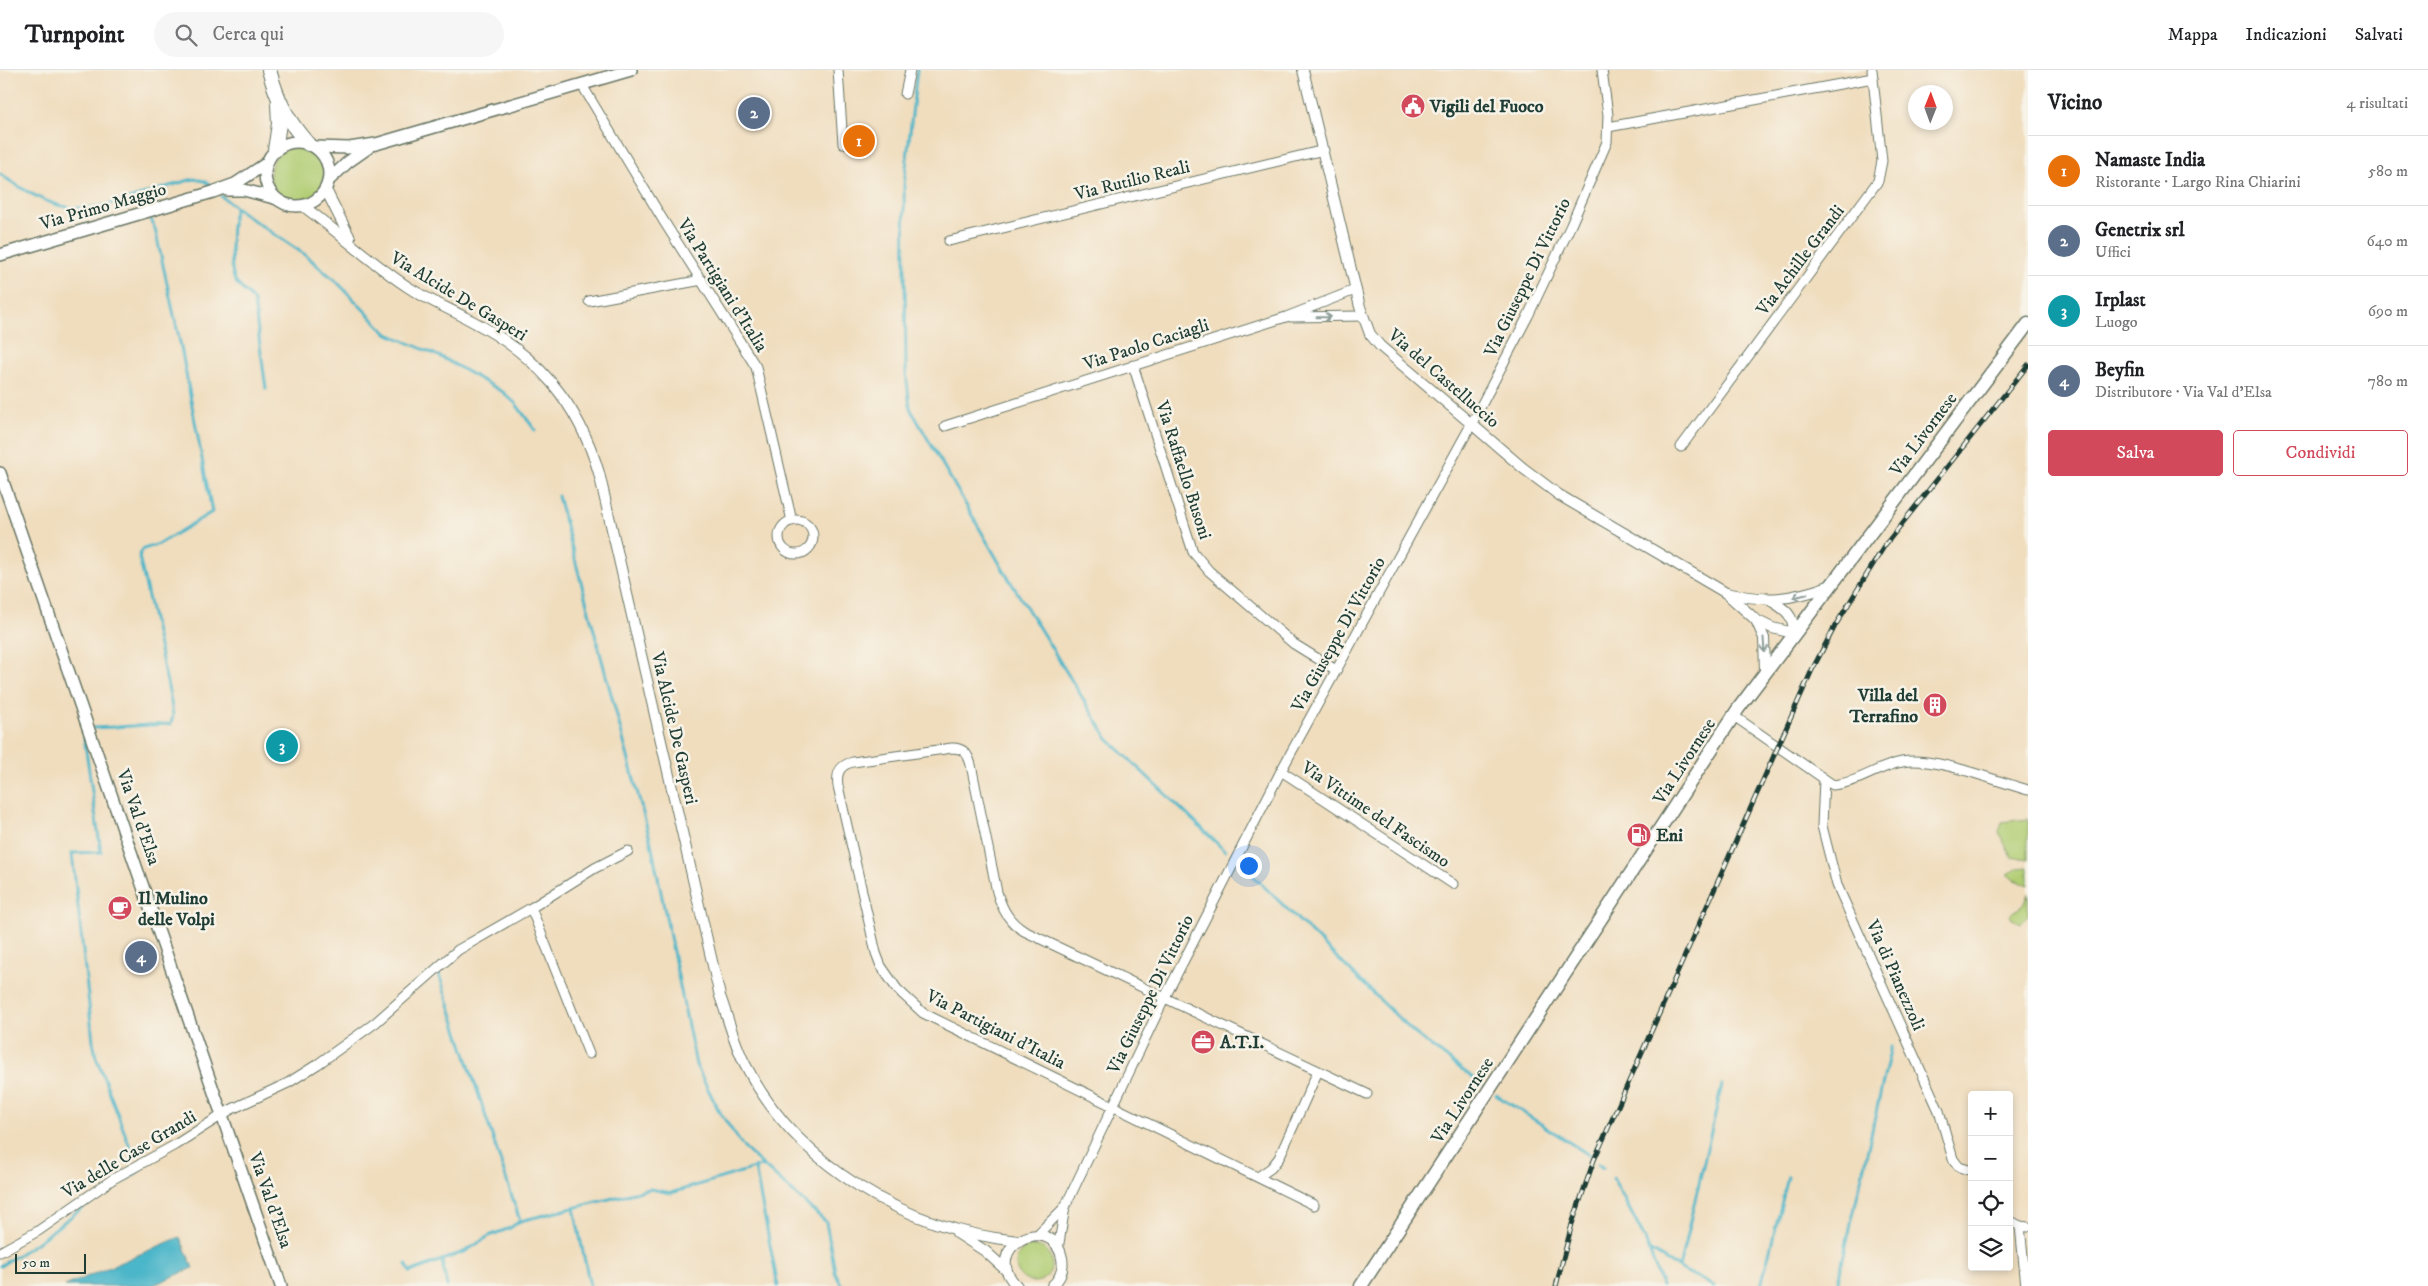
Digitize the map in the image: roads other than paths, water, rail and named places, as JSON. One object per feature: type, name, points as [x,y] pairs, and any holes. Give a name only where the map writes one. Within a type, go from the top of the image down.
[{"type":"highway","points":[[262,70],[272,74],[278,100],[279,124],[276,150]]},
{"type":"highway","points":[[278,100],[288,119],[312,146]]},
{"type":"main road","points":[[376,144],[348,162],[316,200],[303,206],[293,207],[276,199],[265,182],[266,163],[276,150],[291,142],[312,146],[349,148],[376,144],[631,70]]},
{"type":"main road","points":[[312,146],[327,162],[327,185]]},
{"type":"main road","name":"Via Primo Maggio","points":[[1,254],[212,192],[235,184],[266,163]]},
{"type":"main road","name":"Via Primo Maggio","points":[[212,192],[244,190],[276,199]]},
{"type":"main road","name":"Via Livornese","points":[[1361,1286],[1765,671],[2028,324]]},
{"type":"main road","name":"Via Val d'Elsa","points":[[0,473],[281,1286]]},
{"type":"street","points":[[838,70],[842,144]]},
{"type":"street","points":[[905,94],[910,70]]},
{"type":"street","name":"Via del Castelluccio","points":[[1303,70],[1324,150],[1355,290],[1370,334],[1380,346],[1523,468],[1559,495],[1726,593],[1756,620],[1772,628],[1794,633],[1794,623],[1787,611],[1770,600]]},
{"type":"street","name":"Via Giuseppe Di Vittorio","points":[[1058,1249],[1065,1207],[1164,999],[1336,670],[1472,423],[1528,316],[1571,225],[1604,150],[1608,127],[1602,70]]},
{"type":"street","points":[[1608,127],[1872,74]]},
{"type":"street","name":"Via Achille Grandi","points":[[1681,447],[1878,181],[1882,160],[1872,74]]},
{"type":"street","name":"Via Partigiani d'Italia","points":[[582,85],[759,375],[792,521]]},
{"type":"street","name":"Via Rutilio Reali","points":[[949,241],[1324,150]]},
{"type":"street","name":"Via Alcide De Gasperi","points":[[327,185],[353,244]]},
{"type":"street","name":"Via Alcide De Gasperi","points":[[303,206],[353,244],[380,268],[413,290],[473,321],[520,350],[557,387],[572,409],[590,445],[599,473],[713,969],[744,1063],[774,1110],[799,1140],[818,1158],[872,1193],[950,1228],[975,1244],[1007,1271],[1017,1286]]},
{"type":"street","points":[[589,301],[702,280]]},
{"type":"street","name":"Via Paolo Caciagli","points":[[946,426],[1286,317],[1355,290]]},
{"type":"street","points":[[1286,317],[1363,316]]},
{"type":"street","name":"Via Raffaello Busoni","points":[[1132,365],[1193,552],[1209,571],[1294,644],[1336,670]]},
{"type":"street","name":"Via del Castelluccio","points":[[1726,593],[1770,600],[1802,596],[1829,586]]},
{"type":"street","name":"Via del Castelluccio","points":[[1756,620],[1764,638],[1765,671]]},
{"type":"street","points":[[1734,716],[1833,785],[1842,784],[1904,761],[1957,769],[2028,790]]},
{"type":"street","name":"Via Partigiani d'Italia","points":[[1164,999],[1024,931],[1012,923],[1003,909],[997,892],[969,759],[963,750],[952,748],[853,762],[841,767],[838,772],[838,786],[872,937],[881,966],[897,989],[924,1013],[1314,1205]]},
{"type":"street","name":"Via Vittime del Fascismo","points":[[1282,771],[1453,884]]},
{"type":"street","name":"Via di Pianezzoli","points":[[1824,779],[1822,826],[1837,885],[1939,1110],[1952,1159],[1959,1167],[1968,1169]]},
{"type":"street","name":"Via delle Case Grandi","points":[[0,1252],[38,1231],[113,1178],[175,1145],[223,1114],[288,1083],[318,1064],[387,1013],[458,950],[531,908],[589,871],[628,851]]},
{"type":"street","points":[[531,908],[590,1054]]},
{"type":"street","points":[[1164,999],[1368,1094]]},
{"type":"street","points":[[1258,1177],[1271,1168],[1279,1158],[1318,1071]]},
{"type":"street","name":"Via Giuseppe Di Vittorio","points":[[1038,1235],[1065,1207]]},
{"type":"street","points":[[2024,1227],[2026,1286]]},
{"type":"street","name":"Via Alcide De Gasperi","points":[[950,1228],[991,1238],[1018,1241]]},
{"type":"street","points":[[1007,1271],[1009,1252],[1018,1241],[1038,1235],[1049,1239],[1058,1249],[1063,1265],[1061,1274],[1052,1286]]},
{"type":"water","points":[[180,1237],[193,1268],[151,1286],[65,1286]]},
{"type":"waterway","points":[[917,70],[904,185],[906,372],[910,408],[1004,571],[1108,739],[1225,851]]},
{"type":"waterway","points":[[0,174],[17,186],[47,201],[57,205],[77,208],[105,205],[194,179],[205,181],[212,187]]},
{"type":"waterway","points":[[145,193],[147,203]]},
{"type":"waterway","points":[[221,196],[247,216],[304,254],[337,282],[386,333],[441,357],[503,392],[516,404],[535,430]]},
{"type":"waterway","points":[[236,208],[232,231],[231,254],[233,272],[238,285],[254,302],[266,389]]},
{"type":"waterway","points":[[93,728],[171,724],[173,715],[170,696],[139,556],[143,549],[159,544],[212,512],[181,347],[155,229],[151,219]]},
{"type":"waterway","points":[[558,496],[651,843],[696,1065],[719,1111],[744,1148],[826,1222],[835,1272],[842,1286]]},
{"type":"waterway","points":[[83,730],[101,852],[72,853],[93,1041],[96,1057],[133,1155]]},
{"type":"waterway","points":[[1243,866],[1413,1032],[1482,1085]]},
{"type":"waterway","points":[[439,974],[520,1221]]},
{"type":"waterway","points":[[1837,1286],[1891,1046]]},
{"type":"waterway","points":[[1679,1268],[1722,1085]]},
{"type":"waterway","points":[[1496,1095],[1589,1155]]},
{"type":"waterway","points":[[1598,1164],[1603,1168]]},
{"type":"waterway","points":[[406,1264],[410,1272],[466,1251],[489,1236],[510,1228],[520,1221],[650,1189],[671,1193],[761,1166]]},
{"type":"waterway","points":[[755,1168],[778,1286]]},
{"type":"waterway","points":[[0,1266],[35,1244],[86,1205],[139,1171]]},
{"type":"waterway","points":[[1761,1286],[1788,1177]]},
{"type":"waterway","points":[[1613,1178],[1645,1239],[1662,1286]]},
{"type":"waterway","points":[[574,1208],[590,1286]]},
{"type":"waterway","points":[[1649,1250],[1714,1286]]},
{"type":"waterway","points":[[442,1261],[447,1286]]},
{"type":"railway","points":[[1556,1286],[1572,1224],[1594,1160],[1812,670],[1835,626],[1885,545],[2028,365]]},
{"type":"place","name":"Vigili del Fuoco","points":[[1413,106]]},
{"type":"place","name":"Genetrix srl","points":[[754,113]]},
{"type":"place","name":"Namaste India","points":[[859,141]]},
{"type":"place","name":"Villa del Terrafino","points":[[1935,705]]},
{"type":"place","name":"Irplast","points":[[282,746]]},
{"type":"place","name":"Eni","points":[[1639,835]]},
{"type":"place","name":"Il Mulino delle Volpi","points":[[120,908]]},
{"type":"place","name":"Beyfin","points":[[141,957]]},
{"type":"place","name":"A.T.I.","points":[[1203,1042]]}]
